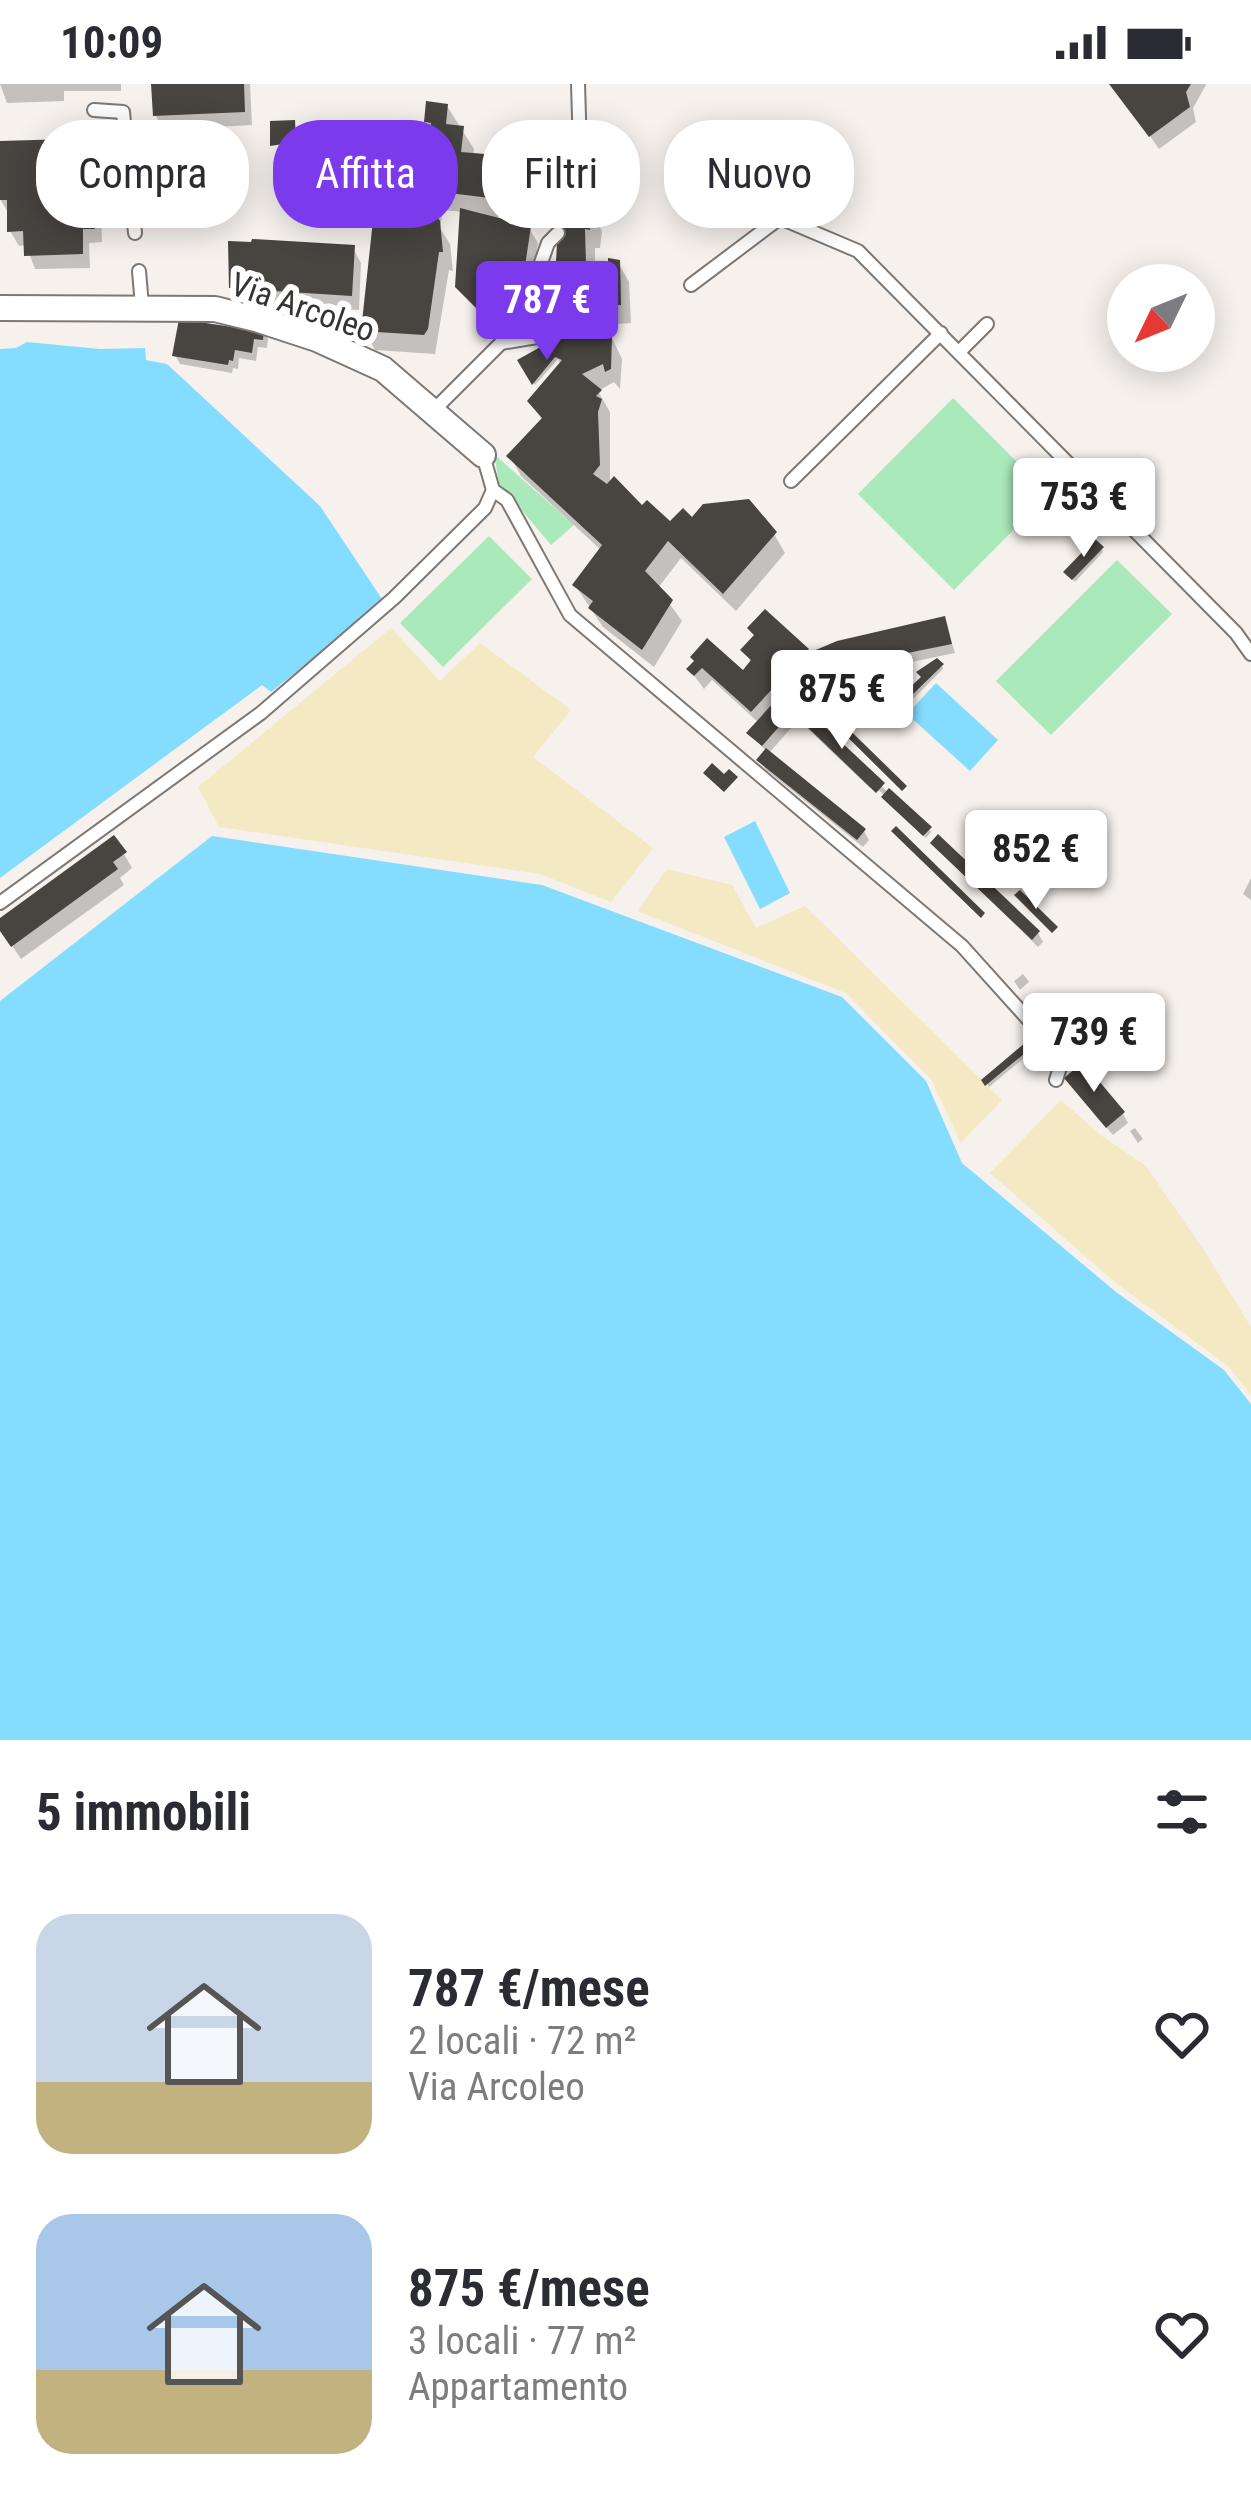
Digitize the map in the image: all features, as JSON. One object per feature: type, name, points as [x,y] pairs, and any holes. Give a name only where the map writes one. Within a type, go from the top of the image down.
[{"type":"street","name":"Via Arcoleo","points":[[0,308],[214,309],[317,339],[383,369],[483,455]]},
{"type":"lane","points":[[578,84],[579,120]]},
{"type":"lane","points":[[94,110],[123,112],[135,233]]},
{"type":"lane","points":[[691,285],[780,218],[858,251],[1251,653]]},
{"type":"lane","points":[[432,412],[501,343],[532,288],[548,243],[558,233]]},
{"type":"lane","points":[[139,271],[142,306]]},
{"type":"lane","points":[[958,352],[987,324]]},
{"type":"lane","points":[[791,481],[941,333]]},
{"type":"lane","points":[[501,343],[537,337]]},
{"type":"lane","points":[[483,455],[493,490],[506,500],[570,615],[962,946],[1063,1058],[1056,1079]]},
{"type":"lane","points":[[0,903],[261,713],[394,598],[485,508],[493,490]]},
{"type":"green space","points":[[953,398],[1049,494],[954,590],[858,494]]},
{"type":"green space","points":[[494,454],[574,525],[551,545],[499,483]]},
{"type":"green space","points":[[489,536],[532,579],[443,667],[400,623]]},
{"type":"green space","points":[[1117,560],[1172,614],[1051,735],[996,681]]},
{"type":"sand","points":[[391,628],[440,681],[480,643],[571,710],[533,757],[653,848],[611,902],[540,874],[219,827],[198,787]]},
{"type":"sand","points":[[667,869],[732,885],[756,928],[805,906],[1002,1100],[961,1143],[931,1079],[846,993],[637,911]]},
{"type":"sand","points":[[1061,1100],[1146,1166],[1205,1252],[1251,1327],[1251,1395],[1228,1366],[1116,1283],[990,1173]]},
{"type":"water","points":[[27,342],[145,348],[146,360],[167,364],[320,506],[384,602],[271,692],[262,685],[0,878],[0,349]]},
{"type":"water","points":[[936,683],[998,740],[970,771],[907,714]]},
{"type":"water","points":[[755,821],[790,893],[760,909],[724,837]]},
{"type":"water","points":[[212,836],[542,885],[842,997],[926,1081],[962,1163],[1116,1292],[1224,1370],[1251,1404],[1251,1740],[0,1740],[0,1001]]},
{"type":"building","points":[[151,84],[244,84],[245,112],[153,116]]},
{"type":"building","points":[[1109,84],[1191,84],[1186,92],[1190,107],[1149,137]]},
{"type":"building","points":[[426,101],[448,104],[446,120],[424,120]]},
{"type":"building","points":[[458,125],[464,126],[461,152],[482,154],[482,197],[458,194]]},
{"type":"building","points":[[36,140],[36,228],[95,228],[83,229],[83,254],[24,256],[23,231],[7,232],[7,200],[0,200],[0,141]]},
{"type":"building","points":[[460,208],[482,214],[482,228],[531,228],[522,286],[506,282],[490,322],[455,287]]},
{"type":"building","points":[[372,228],[441,228],[443,252],[439,252],[424,335],[361,331]]},
{"type":"building","points":[[558,228],[590,228],[585,229],[586,263],[608,265],[608,258],[620,260],[621,305],[598,306],[612,336],[611,369],[605,372],[603,364],[582,374],[602,390],[596,396],[602,399],[598,412],[600,465],[593,474],[607,484],[614,476],[642,505],[647,500],[670,521],[683,508],[692,517],[703,504],[749,499],[777,532],[723,594],[668,541],[645,571],[673,600],[642,650],[588,608],[593,601],[572,585],[602,545],[506,456],[542,418],[527,401],[562,360],[555,357],[532,385],[517,360],[546,344],[540,314],[532,316],[534,301],[571,299],[571,294],[554,295]]},
{"type":"building","points":[[228,241],[355,245],[352,296],[229,288]]},
{"type":"building","points":[[179,319],[264,328],[263,340],[254,339],[252,353],[235,350],[228,365],[172,356]]},
{"type":"building","points":[[1095,539],[1104,547],[1072,580],[1063,572]]},
{"type":"building","points":[[765,609],[809,649],[751,712],[702,668],[694,676],[686,669],[707,638],[743,670],[751,660],[740,650],[754,635],[747,628]]},
{"type":"building","points":[[945,616],[952,644],[843,666],[824,680],[801,664],[811,652],[837,641]]},
{"type":"building","points":[[937,658],[944,664],[910,697],[905,692],[921,677],[916,672]]},
{"type":"building","points":[[785,690],[800,703],[762,746],[746,733]]},
{"type":"building","points":[[818,699],[907,786],[902,791],[814,704]]},
{"type":"building","points":[[807,710],[885,783],[876,793],[799,719]]},
{"type":"building","points":[[766,748],[866,829],[857,840],[756,760]]},
{"type":"building","points":[[712,763],[724,774],[729,769],[738,777],[724,792],[703,773]]},
{"type":"building","points":[[889,788],[932,827],[923,836],[881,797]]},
{"type":"building","points":[[896,826],[985,913],[981,918],[891,831]]},
{"type":"building","points":[[938,834],[1040,931],[1032,940],[930,843]]},
{"type":"building","points":[[114,835],[127,852],[113,862],[118,869],[11,947],[0,931],[0,918]]},
{"type":"building","points":[[1020,890],[1058,927],[1052,933],[1014,895]]},
{"type":"building","points":[[1038,1032],[1042,1039],[985,1086],[981,1080]]},
{"type":"building","points":[[1083,1062],[1125,1112],[1106,1128],[1064,1078]]}]
